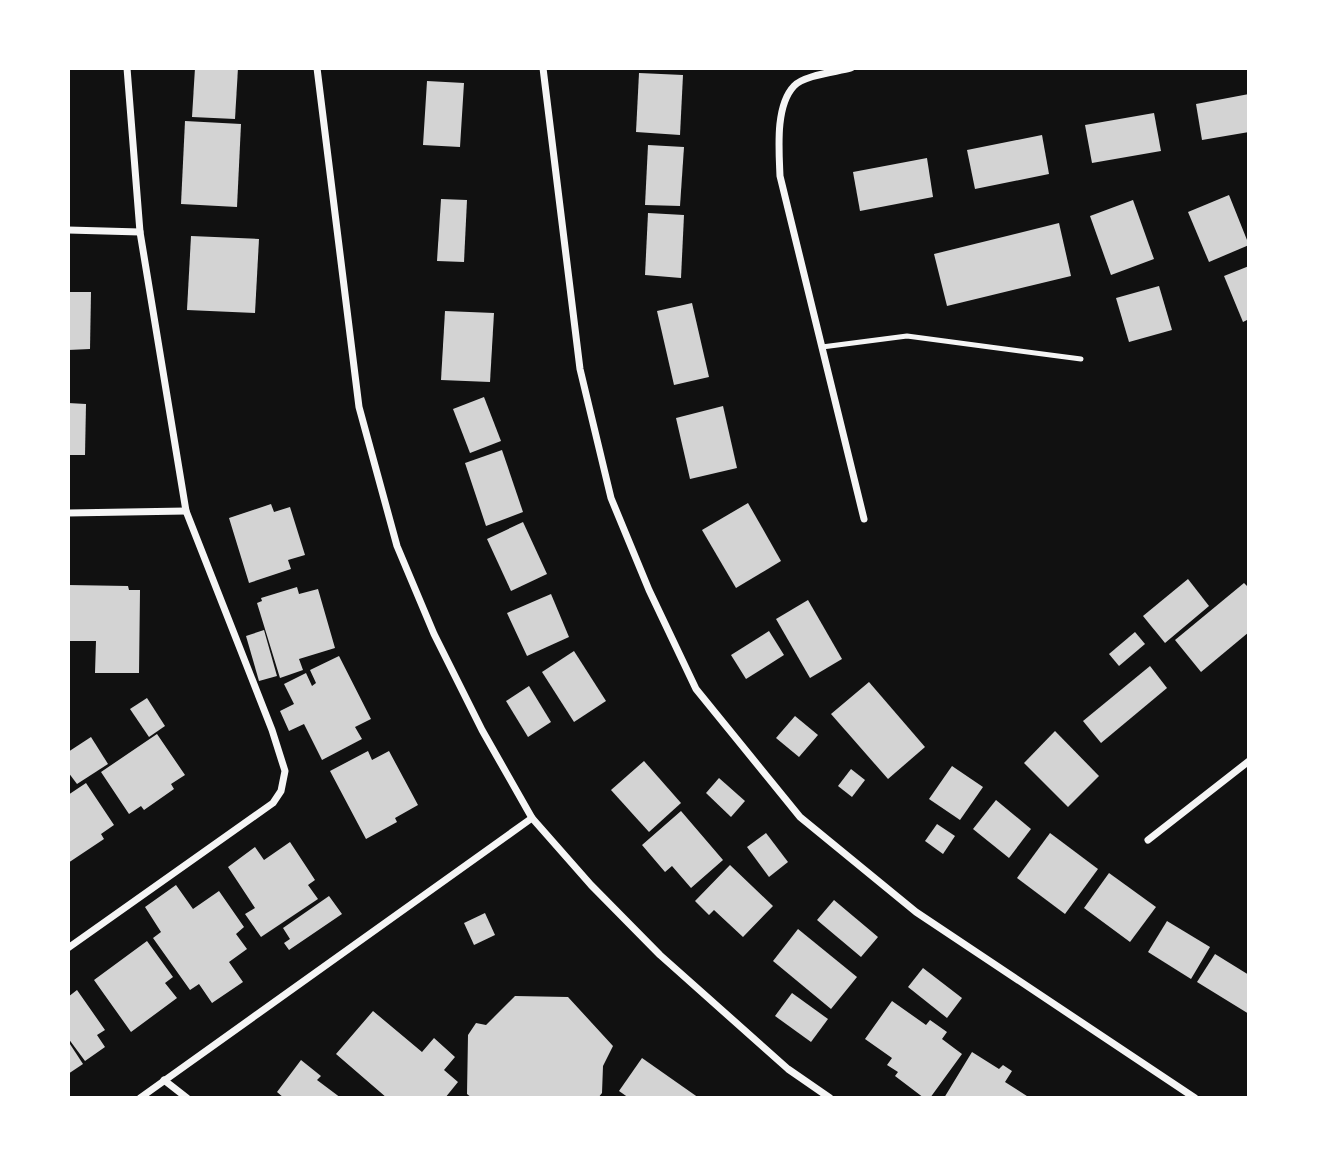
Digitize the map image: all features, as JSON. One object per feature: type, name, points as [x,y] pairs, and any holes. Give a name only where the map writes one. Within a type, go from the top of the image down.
[{"type":"street","points":[[68,948],[273,803],[281,791],[285,771],[186,511],[140,232],[127,68]]},
{"type":"street","points":[[317,68],[359,407],[397,546],[446,658],[482,730],[532,818],[591,885],[660,955],[788,1069],[830,1098]]},
{"type":"street","points":[[543,68],[580,369],[611,498],[649,590],[696,689],[800,817],[916,912],[1195,1098]]},
{"type":"street","points":[[851,68],[811,78],[794,86],[783,108],[779,131],[780,176],[864,519]]},
{"type":"street","points":[[68,230],[140,232]]},
{"type":"street","points":[[68,513],[186,511]]},
{"type":"street","points":[[1149,839],[1249,761]]},
{"type":"street","points":[[139,1098],[532,818]]},
{"type":"street","points":[[164,1080],[187,1098]]},
{"type":"lane","points":[[822,347],[907,336],[1081,359]]},
{"type":"building","points":[[195,68],[238,68],[235,119],[192,117]]},
{"type":"building","points":[[639,73],[683,75],[680,135],[636,132]]},
{"type":"building","points":[[427,81],[464,83],[460,147],[423,145]]},
{"type":"building","points":[[1249,94],[1249,132],[1202,140],[1196,104]]},
{"type":"building","points":[[1154,113],[1161,151],[1092,163],[1085,125]]},
{"type":"building","points":[[185,121],[241,124],[237,207],[181,204]]},
{"type":"building","points":[[1042,135],[1049,174],[975,189],[967,150]]},
{"type":"building","points":[[648,145],[684,147],[680,206],[645,205]]},
{"type":"building","points":[[927,158],[933,197],[860,211],[853,172]]},
{"type":"building","points":[[1229,195],[1249,245],[1209,262],[1188,212]]},
{"type":"building","points":[[441,199],[467,200],[464,262],[437,261]]},
{"type":"building","points":[[1133,200],[1154,259],[1111,275],[1090,216]]},
{"type":"building","points":[[648,213],[684,215],[681,278],[645,275]]},
{"type":"building","points":[[1059,223],[1071,276],[947,306],[934,254]]},
{"type":"building","points":[[191,236],[259,239],[255,313],[187,310]]},
{"type":"building","points":[[1249,266],[1249,319],[1243,322],[1224,276]]},
{"type":"building","points":[[1159,286],[1172,330],[1129,342],[1116,298]]},
{"type":"building","points":[[68,292],[91,292],[90,349],[68,350]]},
{"type":"building","points":[[692,303],[709,377],[674,385],[657,311]]},
{"type":"building","points":[[445,311],[494,313],[490,382],[441,380]]},
{"type":"building","points":[[484,397],[501,441],[470,453],[453,409]]},
{"type":"building","points":[[68,403],[86,404],[85,455],[68,455]]},
{"type":"building","points":[[723,406],[737,468],[690,479],[676,418]]},
{"type":"building","points":[[502,450],[523,512],[486,526],[465,463]]},
{"type":"building","points":[[748,503],[781,561],[736,588],[702,530]]},
{"type":"building","points":[[271,504],[274,512],[290,507],[305,555],[288,560],[291,569],[249,583],[229,518]]},
{"type":"building","points":[[523,522],[547,574],[511,591],[487,539]]},
{"type":"building","points":[[1188,579],[1209,606],[1165,643],[1143,616]]},
{"type":"building","points":[[1244,583],[1249,588],[1249,632],[1201,672],[1175,640]]},
{"type":"building","points":[[68,585],[128,586],[129,590],[140,590],[139,673],[95,673],[96,641],[68,641]]},
{"type":"building","points":[[297,587],[299,594],[318,589],[335,648],[299,659],[303,670],[280,678],[257,603],[262,601],[261,598]]},
{"type":"building","points":[[551,594],[569,637],[527,656],[507,613]]},
{"type":"building","points":[[808,600],[842,659],[810,678],[776,619]]},
{"type":"building","points":[[264,630],[277,676],[259,681],[246,636]]},
{"type":"building","points":[[769,631],[784,655],[746,679],[731,655]]},
{"type":"building","points":[[1135,632],[1145,644],[1119,666],[1109,654]]},
{"type":"building","points":[[574,651],[606,701],[574,722],[542,672]]},
{"type":"building","points":[[339,656],[371,719],[355,727],[362,739],[322,760],[304,724],[289,731],[280,711],[294,704],[284,684],[306,673],[312,686],[316,683],[310,670]]},
{"type":"building","points":[[1150,666],[1167,688],[1101,743],[1083,721]]},
{"type":"building","points":[[869,682],[925,747],[888,779],[831,714]]},
{"type":"building","points":[[529,686],[551,722],[528,737],[506,701]]},
{"type":"building","points":[[147,698],[165,726],[149,737],[130,709]]},
{"type":"building","points":[[795,716],[818,735],[799,757],[776,738]]},
{"type":"building","points":[[1055,731],[1099,776],[1068,807],[1024,763]]},
{"type":"building","points":[[157,734],[185,775],[171,784],[174,789],[144,810],[141,806],[129,814],[101,772]]},
{"type":"building","points":[[91,737],[108,764],[77,784],[68,772],[68,752]]},
{"type":"building","points":[[368,751],[372,760],[389,751],[418,805],[395,818],[397,822],[366,839],[330,771]]},
{"type":"building","points":[[644,761],[681,803],[649,832],[611,790]]},
{"type":"building","points":[[952,766],[983,787],[960,820],[929,799]]},
{"type":"building","points":[[851,769],[865,780],[852,797],[838,786]]},
{"type":"building","points":[[719,778],[745,801],[731,817],[706,793]]},
{"type":"building","points":[[86,783],[114,825],[101,834],[104,839],[68,863],[68,795]]},
{"type":"building","points":[[996,800],[1031,829],[1009,858],[973,829]]},
{"type":"building","points":[[681,811],[723,860],[691,888],[672,866],[665,872],[642,845]]},
{"type":"building","points":[[937,824],[955,836],[943,854],[925,841]]},
{"type":"building","points":[[766,833],[788,862],[769,877],[747,847]]},
{"type":"building","points":[[1050,833],[1098,869],[1065,914],[1017,878]]},
{"type":"building","points":[[290,842],[315,880],[308,885],[318,899],[261,937],[245,914],[255,908],[228,867],[255,847],[264,860]]},
{"type":"building","points":[[730,865],[773,906],[743,937],[714,910],[709,915],[695,901]]},
{"type":"building","points":[[1109,873],[1156,907],[1130,942],[1084,908]]},
{"type":"building","points":[[176,885],[193,909],[219,891],[244,927],[236,934],[247,949],[229,962],[243,982],[212,1003],[199,984],[190,990],[153,938],[161,932],[145,907]]},
{"type":"building","points":[[329,896],[342,914],[289,950],[284,943],[290,939],[283,928]]},
{"type":"building","points":[[834,900],[878,937],[861,957],[817,920]]},
{"type":"building","points":[[485,913],[495,935],[474,945],[464,923]]},
{"type":"building","points":[[1167,921],[1210,947],[1191,979],[1148,952]]},
{"type":"building","points":[[798,929],[857,977],[831,1009],[773,961]]},
{"type":"building","points":[[147,941],[173,977],[165,983],[177,998],[131,1032],[94,980]]},
{"type":"building","points":[[1215,954],[1249,975],[1249,1014],[1197,982]]},
{"type":"building","points":[[923,968],[962,998],[947,1018],[908,987]]},
{"type":"building","points":[[77,990],[105,1030],[97,1035],[105,1047],[85,1061],[68,1038],[68,997]]},
{"type":"building","points":[[792,993],[828,1019],[811,1042],[775,1016]]},
{"type":"building","points":[[515,996],[568,997],[613,1046],[603,1066],[602,1093],[598,1098],[472,1098],[467,1094],[468,1035],[476,1023],[486,1025]]},
{"type":"building","points":[[892,1001],[926,1025],[930,1020],[947,1032],[942,1039],[962,1054],[930,1098],[924,1098],[895,1076],[898,1072],[887,1065],[892,1058],[865,1039]]},
{"type":"building","points":[[373,1011],[422,1052],[434,1038],[455,1057],[444,1070],[458,1082],[445,1098],[387,1098],[336,1054]]},
{"type":"building","points":[[68,1041],[83,1064],[68,1074]]},
{"type":"building","points":[[972,1052],[999,1069],[1003,1065],[1012,1071],[1005,1082],[1030,1098],[944,1098]]},
{"type":"building","points":[[642,1058],[699,1098],[629,1098],[619,1091]]},
{"type":"building","points":[[301,1060],[321,1076],[317,1080],[341,1098],[284,1098],[277,1092]]}]
